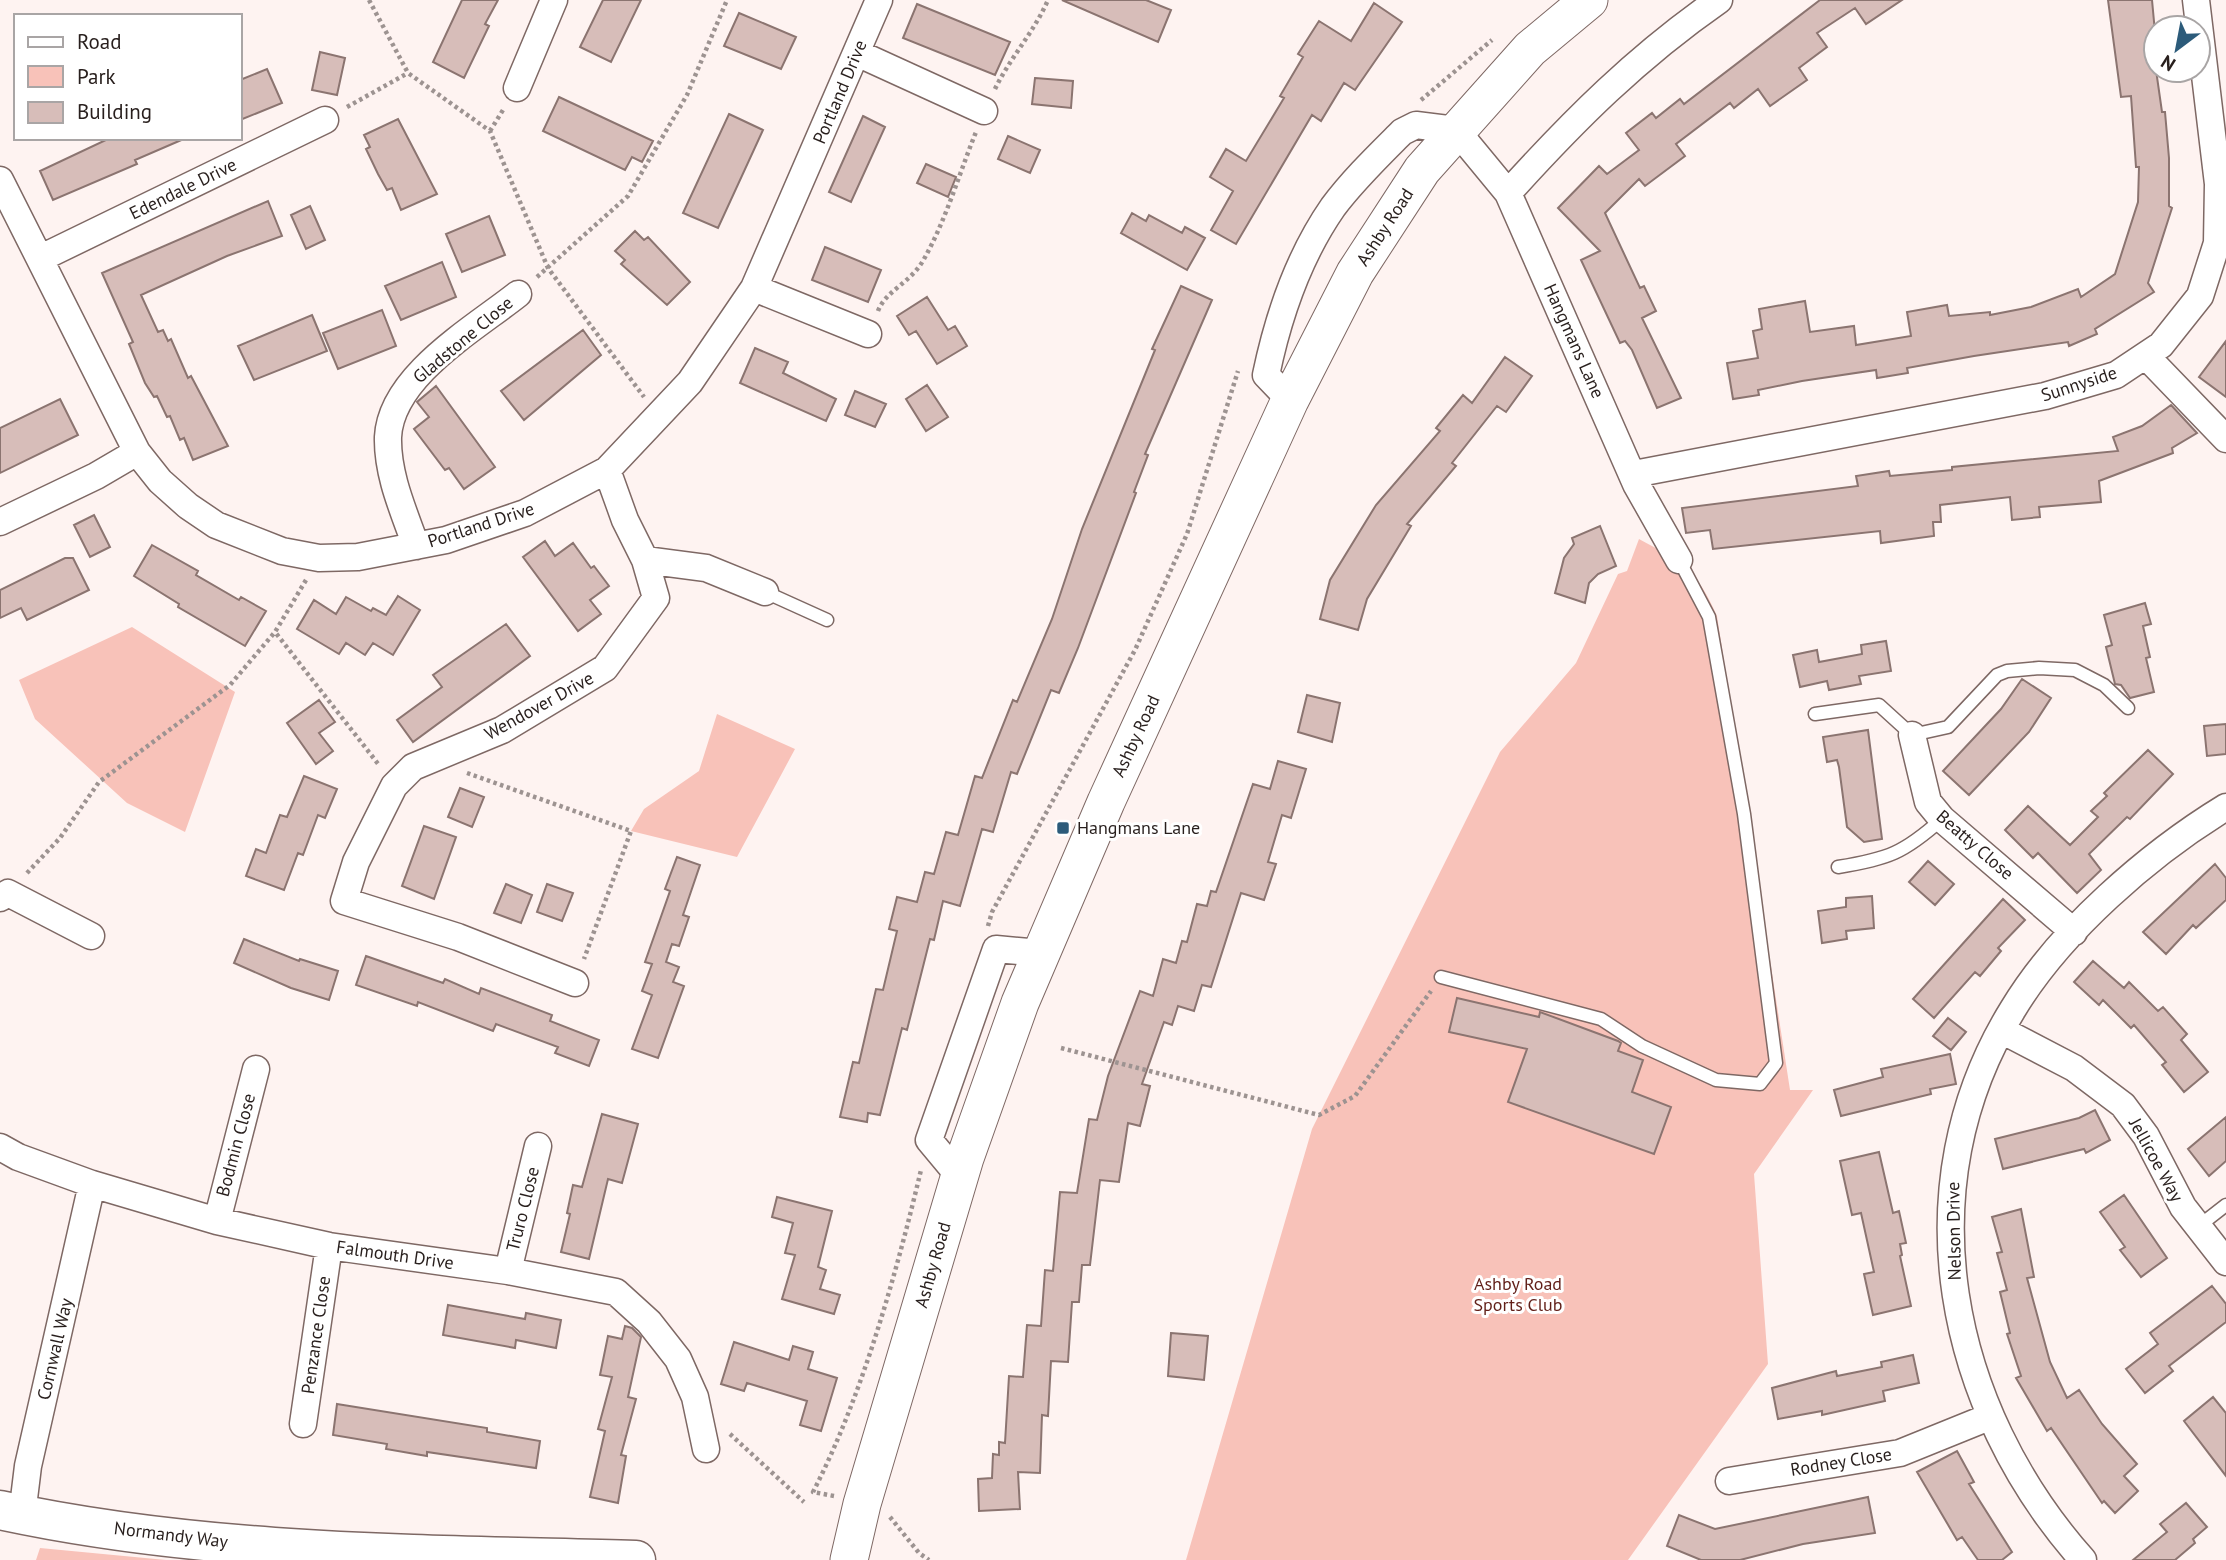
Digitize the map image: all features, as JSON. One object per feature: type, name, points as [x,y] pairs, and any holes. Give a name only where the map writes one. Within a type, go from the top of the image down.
[{"type":"main road","name":"Ashby Road","points":[[849,1560],[866,1491],[991,1081],[1040,953],[1290,400],[1355,272],[1422,170],[1530,49],[1589,0]]},
{"type":"main road","name":"Normandy Way","points":[[11,1513],[318,1555],[636,1560]]},
{"type":"street","points":[[517,88],[554,0]]},
{"type":"street","name":"Portland Drive","points":[[0,180],[137,452],[160,481],[188,506],[216,525],[282,551],[319,558],[358,557],[446,540],[525,513],[607,470],[690,382],[754,288],[879,0]]},
{"type":"street","points":[[1508,193],[1579,114],[1682,26],[1719,0]]},
{"type":"street","name":"Sunnyside","points":[[1634,474],[2045,397],[2116,374],[2161,345],[2200,296],[2217,243],[2218,184],[2196,0]]},
{"type":"street","points":[[857,53],[984,111]]},
{"type":"street","name":"Edendale Drive","points":[[41,258],[324,120]]},
{"type":"street","points":[[1290,400],[1266,375],[1289,290],[1333,207],[1394,140],[1416,125],[1456,130]]},
{"type":"street","name":"Hangmans Lane","points":[[1456,130],[1508,193],[1656,524],[1679,561]]},
{"type":"street","points":[[754,288],[868,334]]},
{"type":"street","name":"Gladstone Close","points":[[416,546],[395,487],[388,436],[401,395],[426,367],[518,294]]},
{"type":"street","points":[[2146,356],[2226,439]]},
{"type":"street","points":[[0,522],[96,476],[137,452]]},
{"type":"street","name":"Wendover Drive","points":[[575,983],[458,937],[344,901],[356,862],[394,786],[413,767],[502,730],[605,668],[656,598],[645,560],[625,520],[607,470]]},
{"type":"street","points":[[645,560],[706,568],[765,592]]},
{"type":"street","name":"Beatty Close","points":[[1912,735],[1928,802],[1942,819],[2074,932]]},
{"type":"street","name":"Nelson Drive","points":[[2082,1560],[2032,1497],[1989,1417],[1958,1314],[1951,1253],[1951,1185],[1960,1136],[1974,1089],[2013,1008],[2074,932],[2154,859],[2226,807]]},
{"type":"street","points":[[4,896],[91,936]]},
{"type":"street","points":[[960,1176],[929,1140],[996,949],[1040,953]]},
{"type":"street","name":"Jellicoe Way","points":[[2001,1030],[2074,1068],[2123,1105],[2146,1136],[2170,1186],[2226,1262]]},
{"type":"street","name":"Bodmin Close","points":[[217,1221],[256,1069]]},
{"type":"street","name":"Truro Close","points":[[508,1272],[538,1146]]},
{"type":"street","name":"Falmouth Drive","points":[[0,1147],[18,1157],[92,1184],[217,1221],[329,1246],[508,1272],[616,1292],[649,1322],[678,1359],[695,1398],[706,1449]]},
{"type":"street","name":"Cornwall Way","points":[[11,1513],[28,1466],[92,1184]]},
{"type":"street","name":"Penzance Close","points":[[303,1424],[329,1246]]},
{"type":"street","name":"Rodney Close","points":[[1729,1481],[1794,1469],[1861,1462],[1900,1453],[1989,1417]]},
{"type":"lane","points":[[1441,977],[1601,1019],[1642,1046],[1716,1080],[1760,1084],[1776,1063],[1744,814],[1709,617],[1679,561]]},
{"type":"lane","points":[[765,592],[827,620]]},
{"type":"lane","points":[[1815,714],[1879,705],[1912,735],[1948,727],[1997,675],[2007,671],[2039,668],[2074,670],[2104,685],[2128,708]]},
{"type":"lane","points":[[1838,867],[1887,858],[1914,844],[1942,819]]},
{"type":"lane","points":[[2199,1226],[2226,1205]]},
{"type":"path","points":[[369,0],[408,73],[490,131],[548,268],[658,415]]},
{"type":"path","points":[[518,294],[628,196],[687,94],[727,0]]},
{"type":"path","points":[[868,334],[883,298],[904,285],[924,260],[984,111],[1006,67],[1039,21],[1048,0]]},
{"type":"path","points":[[1416,125],[1414,106],[1496,37]]},
{"type":"path","points":[[324,120],[408,73]]},
{"type":"path","points":[[996,949],[988,927],[992,912],[1135,650],[1187,534],[1239,367]]},
{"type":"path","points":[[4,896],[60,838],[100,782],[230,685],[275,632],[319,558]]},
{"type":"path","points":[[275,632],[342,715],[394,786]]},
{"type":"path","points":[[413,767],[467,773],[631,831],[575,983]]},
{"type":"path","points":[[1061,1048],[1319,1115],[1356,1096],[1441,977]]},
{"type":"path","points":[[813,1492],[839,1442],[905,1236],[929,1140]]},
{"type":"path","points":[[727,1432],[804,1502]]},
{"type":"path","points":[[884,1509],[902,1534],[929,1560]]},
{"type":"green space","name":"Ashby Road Sports Club","points":[[1639,539],[1667,554],[1687,569],[1710,600],[1717,616],[1790,1090],[1813,1090],[1754,1174],[1768,1364],[1628,1560],[1186,1560],[1312,1129],[1500,752],[1576,663],[1618,574],[1627,571]]},
{"type":"green space","points":[[132,627],[235,692],[185,832],[127,803],[35,719],[19,680]]},
{"type":"green space","points":[[717,714],[795,749],[737,857],[631,831],[644,809],[699,771]]},
{"type":"green space","points":[[40,1548],[166,1560],[36,1560]]},
{"type":"building","points":[[462,0],[498,0],[485,24],[489,26],[464,78],[433,62]]},
{"type":"building","points":[[603,0],[641,0],[611,62],[580,47]]},
{"type":"building","points":[[1062,0],[1146,0],[1171,10],[1158,42]]},
{"type":"building","points":[[1820,0],[1902,0],[1866,24],[1855,8],[1817,33],[1827,47],[1799,68],[1807,80],[1770,106],[1758,89],[1734,108],[1730,103],[1676,144],[1685,156],[1645,186],[1639,179],[1605,213],[1640,288],[1644,286],[1656,311],[1642,318],[1681,398],[1657,408],[1632,350],[1625,341],[1620,343],[1581,260],[1600,251],[1558,208],[1599,166],[1607,174],[1639,150],[1626,133],[1652,113],[1656,118],[1680,99],[1684,104]]},
{"type":"building","points":[[2108,0],[2152,0],[2153,14],[2142,14],[2142,84],[2158,84],[2162,112],[2165,112],[2169,206],[2172,208],[2148,283],[2154,292],[2095,329],[2097,334],[2069,346],[2068,342],[1974,356],[1907,368],[1908,373],[1877,378],[1876,370],[1802,381],[1758,390],[1759,395],[1733,399],[1727,363],[1758,358],[1753,331],[1762,329],[1759,309],[1805,301],[1810,332],[1854,326],[1856,345],[1911,336],[1907,312],[1947,305],[1949,316],[1990,312],[1990,315],[2031,307],[2078,289],[2081,297],[2115,274],[2138,202],[2139,167],[2136,167],[2131,96],[2121,97]]},
{"type":"building","points":[[1374,3],[1402,22],[1355,90],[1344,83],[1321,121],[1312,115],[1236,244],[1211,230],[1233,191],[1210,177],[1226,149],[1246,161],[1284,98],[1280,96],[1303,57],[1298,54],[1319,21],[1351,41]]},
{"type":"building","points":[[917,4],[1010,42],[995,75],[903,38]]},
{"type":"building","points":[[739,13],[796,37],[781,69],[724,46]]},
{"type":"building","points":[[320,52],[345,58],[337,95],[312,90]]},
{"type":"building","points":[[267,69],[282,103],[242,119],[242,79]]},
{"type":"building","points":[[1035,78],[1073,81],[1071,108],[1032,104]]},
{"type":"building","points":[[559,97],[653,141],[642,162],[632,157],[625,170],[543,131]]},
{"type":"building","points":[[729,114],[763,130],[718,228],[683,213]]},
{"type":"building","points":[[863,116],[885,127],[851,202],[829,192]]},
{"type":"building","points":[[398,119],[437,194],[401,210],[392,188],[387,190],[378,174],[366,149],[370,147],[364,135]]},
{"type":"building","points":[[1008,136],[1040,150],[1030,173],[998,159]]},
{"type":"building","points":[[106,140],[181,140],[135,160],[137,164],[53,200],[40,171]]},
{"type":"building","points":[[926,164],[956,177],[948,197],[917,183]]},
{"type":"building","points":[[268,201],[282,236],[227,256],[141,295],[158,332],[163,330],[168,341],[171,339],[188,378],[191,376],[228,446],[193,460],[184,438],[180,440],[170,416],[167,417],[157,396],[154,397],[145,383],[129,344],[133,342],[102,273]]},
{"type":"building","points":[[310,206],[325,240],[306,249],[291,215]]},
{"type":"building","points":[[1132,213],[1146,221],[1149,215],[1182,233],[1185,227],[1205,238],[1187,270],[1121,233]]},
{"type":"building","points":[[489,216],[505,255],[462,272],[446,234]]},
{"type":"building","points":[[635,231],[644,240],[648,237],[690,282],[667,305],[621,264],[625,260],[615,251]]},
{"type":"building","points":[[825,247],[881,270],[868,302],[812,280]]},
{"type":"building","points":[[442,262],[456,297],[401,320],[385,286]]},
{"type":"building","points":[[1181,286],[1212,300],[1145,454],[1148,455],[1134,492],[1136,493],[1078,648],[1059,693],[1051,690],[1017,774],[1011,772],[993,832],[982,829],[960,906],[943,901],[934,940],[930,939],[907,1030],[902,1028],[880,1115],[868,1113],[867,1122],[840,1117],[853,1062],[859,1063],[876,989],[883,990],[897,931],[889,929],[897,897],[917,902],[925,872],[934,874],[946,832],[958,835],[975,776],[982,778],[1013,700],[1017,702],[1052,619],[1082,529],[1155,350],[1152,349]]},
{"type":"building","points":[[927,297],[948,330],[955,326],[967,346],[937,364],[916,331],[909,335],[897,316]]},
{"type":"building","points":[[382,310],[396,346],[338,369],[323,333]]},
{"type":"building","points":[[312,315],[327,351],[254,380],[238,346]]},
{"type":"building","points":[[583,330],[601,355],[524,420],[501,391]]},
{"type":"building","points":[[2226,341],[2226,397],[2199,377]]},
{"type":"building","points":[[755,348],[788,362],[783,373],[836,399],[826,421],[740,383]]},
{"type":"building","points":[[1505,357],[1532,376],[1506,412],[1497,406],[1452,463],[1456,466],[1407,524],[1411,526],[1367,599],[1358,630],[1320,619],[1330,580],[1376,505],[1440,431],[1436,428],[1463,395],[1472,403]]},
{"type":"building","points":[[927,385],[948,417],[926,431],[906,399]]},
{"type":"building","points":[[436,386],[495,467],[464,489],[449,468],[445,470],[414,429],[429,417],[417,402]]},
{"type":"building","points":[[855,391],[886,404],[875,427],[845,415]]},
{"type":"building","points":[[60,399],[78,435],[0,473],[0,428]]},
{"type":"building","points":[[2171,405],[2197,433],[2172,448],[2173,453],[2099,481],[2101,502],[2039,507],[2040,517],[2012,520],[2010,497],[1940,505],[1941,522],[1933,522],[1934,536],[1881,543],[1880,531],[1713,549],[1710,530],[1686,533],[1682,508],[1858,486],[1856,476],[1889,471],[1890,476],[1952,470],[1952,467],[2118,451],[2113,437],[2142,426]]},
{"type":"building","points":[[94,515],[110,547],[90,557],[74,525]]},
{"type":"building","points":[[1600,526],[1616,566],[1598,574],[1589,583],[1585,603],[1555,593],[1564,558],[1574,544],[1572,538]]},
{"type":"building","points":[[545,541],[555,556],[573,543],[591,568],[594,566],[609,586],[590,600],[601,614],[578,631],[523,557]]},
{"type":"building","points":[[152,545],[198,571],[196,575],[239,600],[241,597],[266,611],[245,646],[178,607],[179,604],[134,576]]},
{"type":"building","points":[[65,558],[73,558],[89,590],[27,620],[21,608],[0,618],[0,590]]},
{"type":"building","points":[[398,596],[420,610],[393,655],[373,643],[365,655],[346,643],[339,654],[297,629],[314,600],[336,614],[346,597],[371,611],[373,608],[386,615]]},
{"type":"building","points":[[2145,603],[2151,624],[2143,626],[2150,657],[2146,658],[2154,692],[2130,698],[2121,685],[2115,684],[2106,647],[2112,645],[2104,615]]},
{"type":"building","points":[[506,624],[530,656],[413,742],[397,720],[442,687],[433,675]]},
{"type":"building","points":[[1886,641],[1891,671],[1859,676],[1861,684],[1829,690],[1827,681],[1800,687],[1793,655],[1817,650],[1819,662],[1862,654],[1861,645]]},
{"type":"building","points":[[2022,679],[2051,698],[2029,732],[1969,795],[1943,771],[2001,709]]},
{"type":"building","points":[[1307,695],[1340,703],[1332,742],[1298,732]]},
{"type":"building","points":[[319,700],[335,722],[319,733],[333,751],[316,764],[287,723]]},
{"type":"building","points":[[2226,724],[2226,754],[2207,756],[2204,726]]},
{"type":"building","points":[[1868,730],[1882,839],[1864,842],[1847,827],[1839,767],[1837,760],[1827,762],[1823,737]]},
{"type":"building","points":[[2148,750],[2173,774],[2130,819],[2127,817],[2089,854],[2101,870],[2077,893],[2038,853],[2033,858],[2005,830],[2028,806],[2070,845],[2098,817],[2091,811],[2107,796],[2104,793]]},
{"type":"building","points":[[1278,761],[1306,769],[1291,818],[1282,815],[1268,862],[1276,864],[1264,900],[1241,893],[1211,987],[1202,985],[1194,1011],[1178,1006],[1172,1025],[1164,1022],[1142,1084],[1150,1086],[1140,1126],[1128,1123],[1119,1182],[1100,1180],[1090,1265],[1082,1265],[1079,1302],[1072,1302],[1068,1362],[1051,1361],[1048,1416],[1042,1415],[1040,1473],[1018,1472],[1020,1509],[979,1511],[978,1479],[992,1478],[993,1454],[999,1455],[999,1442],[1005,1443],[1009,1376],[1023,1377],[1027,1325],[1041,1326],[1045,1270],[1053,1271],[1060,1192],[1077,1193],[1089,1119],[1097,1120],[1108,1076],[1140,991],[1153,996],[1163,959],[1176,963],[1182,941],[1187,942],[1197,904],[1207,906],[1211,891],[1216,892],[1253,784],[1270,789]]},
{"type":"building","points":[[304,776],[337,789],[325,818],[318,815],[303,855],[298,853],[284,890],[246,876],[256,849],[266,853],[280,815],[287,817]]},
{"type":"building","points":[[460,788],[484,797],[472,827],[448,817]]},
{"type":"building","points":[[424,826],[456,837],[434,899],[402,886]]},
{"type":"building","points":[[677,857],[700,865],[683,915],[689,917],[679,946],[672,944],[666,962],[679,967],[673,982],[684,986],[658,1058],[632,1049],[652,995],[642,991],[652,964],[645,962],[670,891],[665,889]]},
{"type":"building","points":[[1928,861],[1954,884],[1935,905],[1909,882]]},
{"type":"building","points":[[2215,864],[2226,878],[2226,900],[2196,928],[2193,925],[2166,954],[2143,932]]},
{"type":"building","points":[[506,884],[532,895],[521,923],[494,913]]},
{"type":"building","points":[[547,884],[573,893],[562,921],[537,912]]},
{"type":"building","points":[[1872,896],[1874,928],[1846,931],[1847,939],[1822,943],[1818,911],[1846,907],[1846,898]]},
{"type":"building","points":[[2003,899],[2025,920],[1998,948],[2001,951],[1980,976],[1975,972],[1934,1018],[1913,999]]},
{"type":"building","points":[[244,939],[299,961],[300,959],[338,971],[329,1000],[291,988],[234,963]]},
{"type":"building","points":[[366,956],[443,983],[445,979],[479,994],[481,988],[552,1015],[550,1021],[599,1040],[589,1066],[555,1053],[558,1047],[496,1024],[493,1031],[418,1002],[417,1006],[356,985]]},
{"type":"building","points":[[2093,961],[2124,988],[2129,982],[2158,1011],[2163,1007],[2187,1034],[2181,1040],[2208,1072],[2184,1092],[2162,1065],[2166,1062],[2134,1025],[2131,1028],[2103,1000],[2099,1005],[2074,982]]},
{"type":"building","points":[[1457,998],[1539,1017],[1540,1012],[1618,1041],[1621,1043],[1618,1051],[1643,1060],[1632,1092],[1671,1107],[1654,1154],[1508,1102],[1527,1049],[1449,1032]]},
{"type":"building","points":[[1948,1018],[1966,1032],[1951,1050],[1933,1036]]},
{"type":"building","points":[[1950,1054],[1956,1084],[1930,1089],[1931,1094],[1841,1116],[1834,1090],[1883,1077],[1881,1069]]},
{"type":"building","points":[[2095,1110],[2110,1140],[2086,1153],[2084,1149],[2003,1169],[1995,1139],[2079,1118]]},
{"type":"building","points":[[602,1114],[638,1124],[622,1183],[608,1179],[589,1259],[561,1252],[570,1214],[567,1213],[573,1185],[582,1187]]},
{"type":"building","points":[[2226,1117],[2226,1161],[2209,1176],[2188,1149]]},
{"type":"building","points":[[1879,1152],[1893,1213],[1899,1211],[1906,1243],[1900,1244],[1900,1256],[1911,1306],[1873,1315],[1864,1274],[1874,1272],[1861,1213],[1852,1215],[1840,1161]]},
{"type":"building","points":[[2124,1195],[2167,1258],[2141,1277],[2120,1250],[2125,1247],[2100,1212]]},
{"type":"building","points":[[777,1197],[832,1211],[818,1267],[826,1270],[820,1289],[840,1295],[834,1314],[782,1299],[795,1255],[785,1253],[793,1223],[772,1217]]},
{"type":"building","points":[[2021,1209],[2034,1277],[2027,1278],[2050,1362],[2067,1398],[2079,1390],[2102,1424],[2137,1464],[2124,1476],[2138,1491],[2115,1513],[2104,1501],[2102,1503],[2051,1428],[2047,1431],[2016,1378],[2021,1376],[2007,1334],[2010,1333],[2000,1292],[2007,1290],[1997,1253],[2002,1252],[1992,1217]]},
{"type":"building","points":[[2212,1286],[2226,1304],[2226,1322],[2169,1366],[2173,1371],[2145,1393],[2126,1369],[2158,1344],[2150,1333]]},
{"type":"building","points":[[448,1305],[525,1319],[526,1313],[561,1320],[556,1348],[516,1340],[515,1348],[443,1335]]},
{"type":"building","points":[[625,1326],[632,1328],[641,1337],[628,1397],[636,1399],[621,1455],[626,1456],[618,1503],[590,1497],[605,1431],[598,1429],[612,1377],[600,1375],[608,1336],[622,1339]]},
{"type":"building","points":[[1171,1333],[1208,1336],[1204,1380],[1168,1376]]},
{"type":"building","points":[[734,1342],[789,1360],[793,1346],[813,1352],[808,1369],[837,1378],[821,1431],[800,1425],[807,1401],[747,1383],[744,1391],[721,1384]]},
{"type":"building","points":[[1913,1355],[1919,1383],[1883,1391],[1885,1401],[1822,1415],[1822,1411],[1778,1419],[1772,1388],[1836,1371],[1837,1376],[1882,1367],[1881,1362]]},
{"type":"building","points":[[2213,1397],[2226,1413],[2226,1476],[2184,1421]]},
{"type":"building","points":[[337,1404],[487,1428],[487,1432],[540,1441],[536,1468],[427,1452],[427,1456],[386,1449],[387,1444],[333,1435]]},
{"type":"building","points":[[1957,1451],[1974,1482],[1969,1484],[2012,1552],[2002,1560],[1978,1560],[1962,1537],[1957,1540],[1917,1472]]},
{"type":"building","points":[[1868,1497],[1875,1533],[1803,1544],[1740,1560],[1701,1560],[1667,1546],[1679,1515],[1715,1529]]},
{"type":"building","points":[[2186,1503],[2207,1527],[2193,1539],[2195,1543],[2175,1560],[2133,1560],[2167,1532],[2160,1524]]},
{"type":"place","name":"Hangmans Lane","points":[[1063,828]]}]
